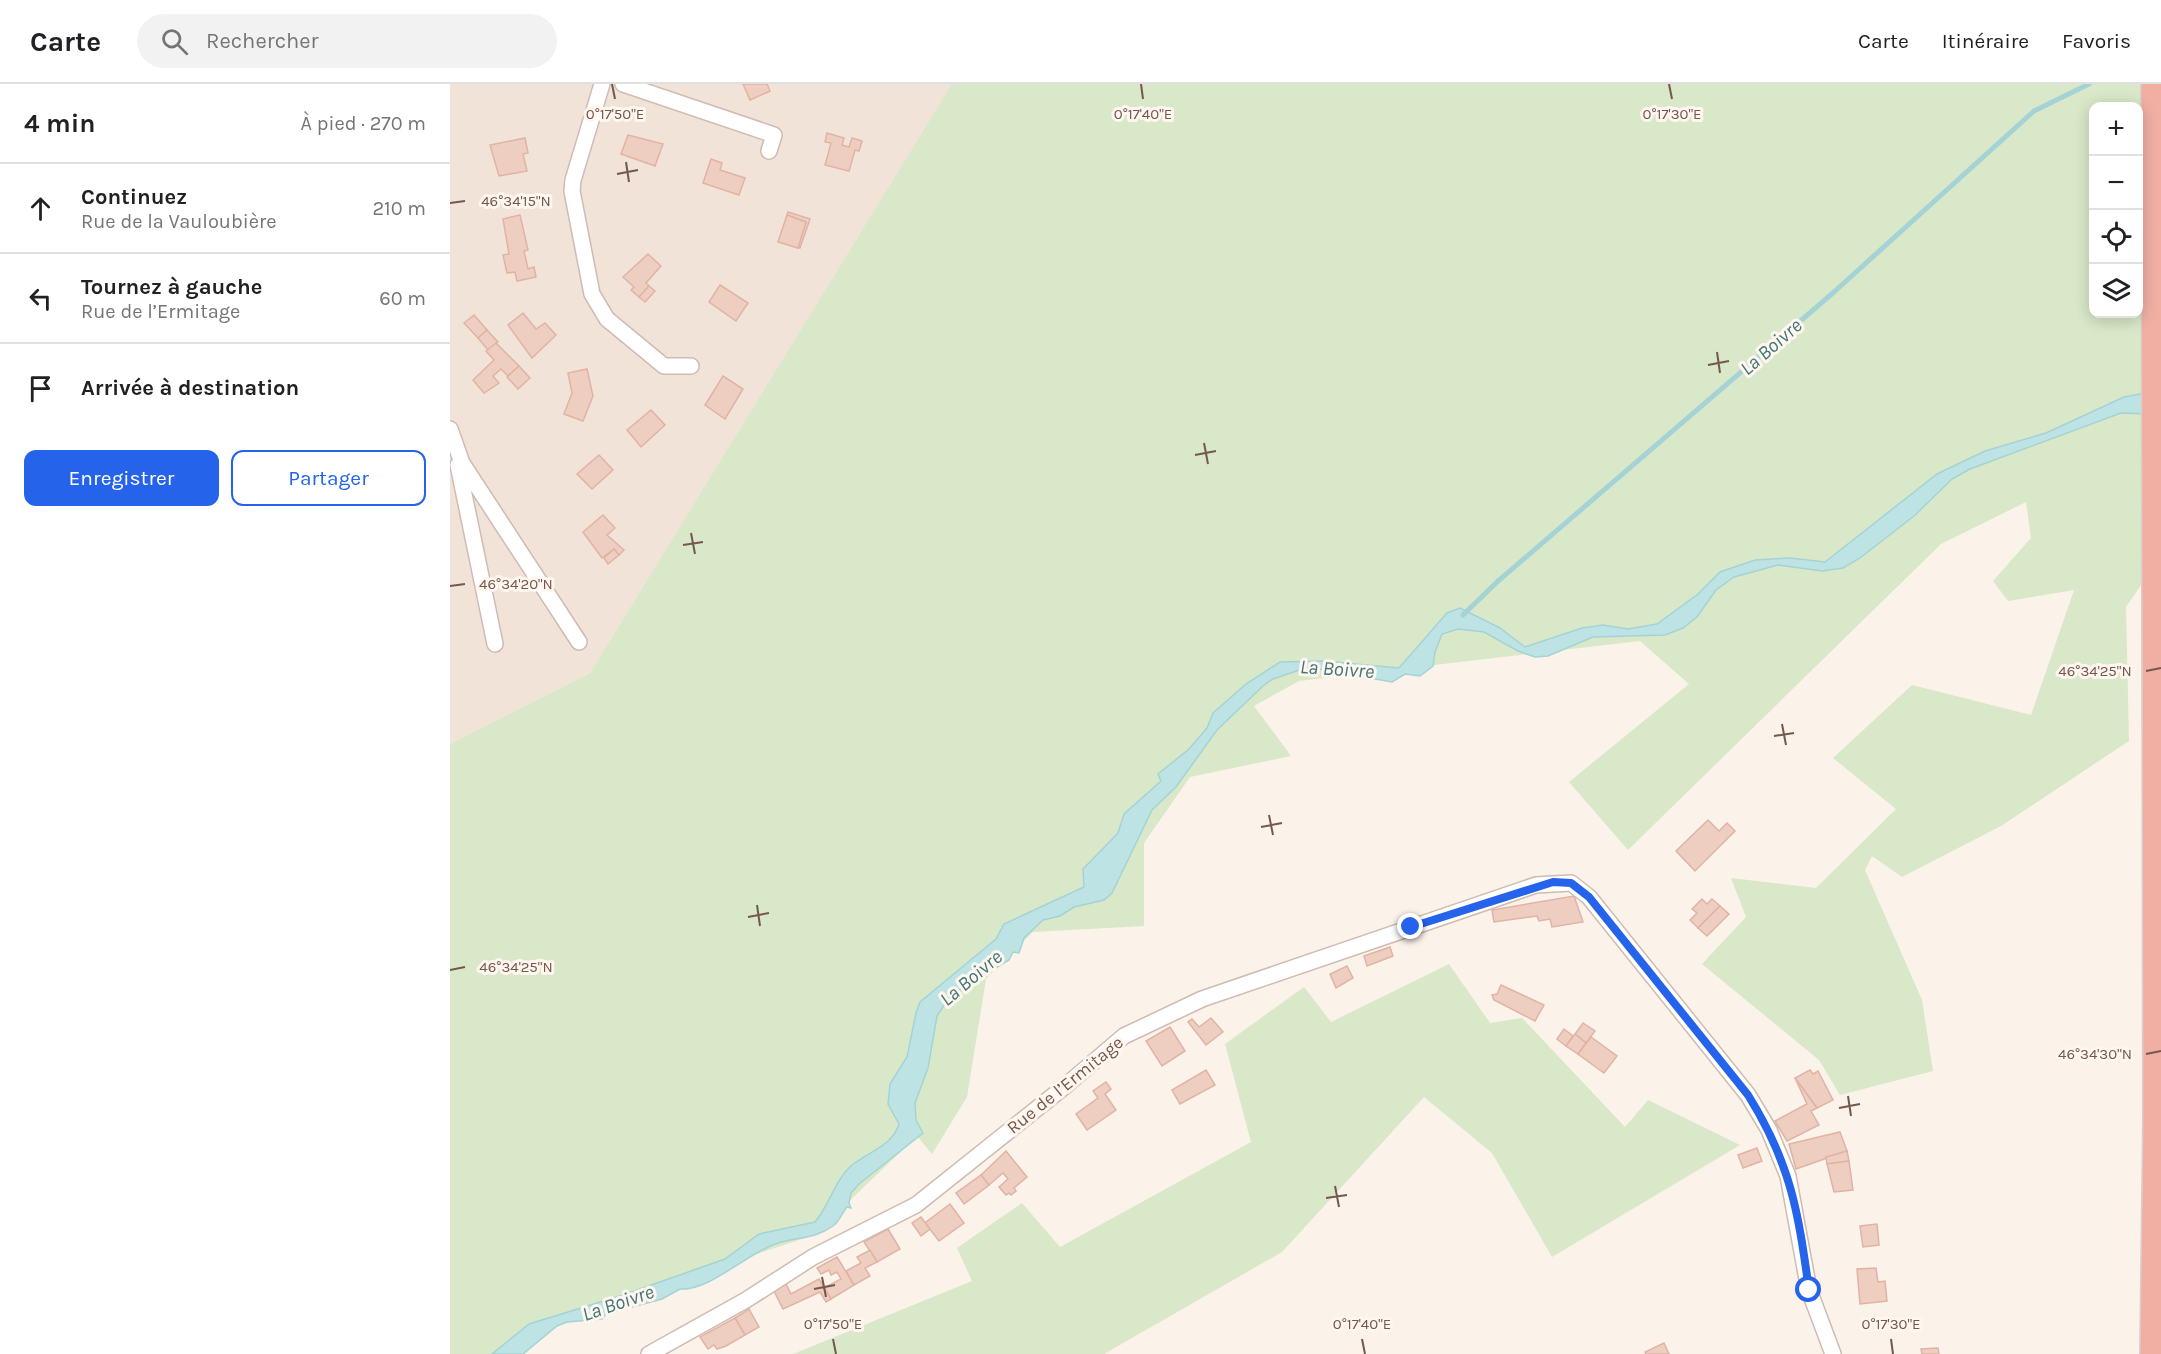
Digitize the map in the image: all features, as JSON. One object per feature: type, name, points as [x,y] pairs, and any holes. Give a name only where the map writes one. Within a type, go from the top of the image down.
[{"type":"highway","points":[[2154,1354],[2157,1121],[2154,615],[2155,84]]},
{"type":"street","points":[[602,84],[573,180],[572,191],[592,294],[606,319],[643,352],[664,366],[692,366]]},
{"type":"street","points":[[623,84],[774,135],[769,151]]},
{"type":"street","points":[[450,430],[462,463],[579,642]]},
{"type":"street","points":[[450,430],[495,644]]},
{"type":"street","name":"Rue de l’Ermitage","points":[[650,1354],[746,1300],[813,1257],[916,1205],[1124,1036],[1202,999],[1497,898],[1553,882],[1571,883],[1589,897],[1748,1095],[1769,1130],[1788,1176],[1809,1290],[1833,1354]]},
{"type":"shaded area","points":[[450,84],[953,84],[590,673],[450,744]]},
{"type":"green space","points":[[952,84],[2161,84],[2161,556],[2126,607],[2129,741],[2001,826],[1902,877],[1872,856],[1865,870],[1922,1000],[1933,1071],[1840,1095],[1819,1060],[1702,964],[1746,917],[1731,878],[1816,888],[1896,809],[1833,758],[1912,685],[2031,715],[2074,590],[2008,601],[1993,581],[2031,538],[2026,502],[1941,544],[1628,850],[1569,782],[1689,684],[1640,641],[1299,681],[1254,706],[1291,756],[1190,777],[1144,843],[1144,926],[1033,932],[986,979],[967,1097],[932,1154],[917,1136],[814,1235],[535,1327],[493,1354],[450,1354],[450,744],[590,673]]},
{"type":"green space","points":[[1449,964],[1490,1023],[1522,1018],[1625,1127],[1648,1100],[1740,1145],[1552,1257],[1492,1153],[1424,1097],[1282,1252],[1104,1354],[793,1354],[972,1281],[957,1248],[1022,1203],[1060,1247],[1251,1142],[1225,1044],[1304,987],[1331,1022]]},
{"type":"water","points":[[2161,390],[2152,414],[2121,413],[1970,469],[1952,479],[1914,516],[1860,558],[1843,568],[1822,571],[1778,565],[1734,577],[1716,590],[1697,617],[1683,628],[1665,635],[1593,637],[1548,656],[1535,657],[1518,651],[1484,632],[1458,629],[1442,634],[1435,652],[1433,666],[1420,676],[1405,674],[1392,682],[1308,667],[1273,679],[1217,730],[1176,787],[1152,810],[1112,893],[1104,900],[1074,907],[1060,916],[1043,920],[1024,938],[1019,953],[1013,952],[1009,960],[950,996],[937,1016],[928,1068],[915,1103],[916,1120],[923,1133],[859,1184],[851,1193],[849,1203],[851,1208],[847,1207],[835,1224],[819,1233],[766,1248],[704,1284],[680,1289],[662,1299],[606,1314],[602,1319],[567,1322],[557,1326],[523,1354],[492,1354],[529,1324],[623,1295],[725,1259],[759,1234],[815,1222],[845,1172],[857,1161],[885,1143],[896,1132],[899,1124],[888,1104],[890,1084],[907,1057],[920,1002],[996,939],[1004,924],[1084,887],[1083,869],[1118,833],[1124,814],[1161,781],[1158,774],[1189,749],[1207,728],[1213,713],[1246,684],[1280,662],[1323,661],[1399,668],[1447,613],[1460,608],[1500,628],[1525,647],[1582,628],[1603,625],[1628,629],[1657,624],[1698,594],[1720,572],[1755,560],[1790,558],[1825,562],[1937,474],[1985,451],[2046,433],[2124,397]]},
{"type":"building","points":[[743,84],[767,84],[770,91],[750,100]]},
{"type":"building","points":[[827,133],[844,138],[842,145],[849,147],[852,138],[862,141],[859,151],[855,150],[849,171],[825,165],[831,143],[825,142]]},
{"type":"building","points":[[628,135],[663,144],[655,166],[621,154]]},
{"type":"building","points":[[525,138],[528,153],[523,154],[527,171],[499,176],[490,145]]},
{"type":"building","points":[[711,159],[722,163],[720,170],[745,178],[739,195],[703,183]]},
{"type":"building","points":[[788,212],[810,219],[800,248],[798,248],[806,222],[787,215]]},
{"type":"building","points":[[520,215],[528,250],[524,251],[528,269],[534,267],[536,277],[517,281],[515,272],[507,273],[503,255],[509,254],[503,219]]},
{"type":"building","points":[[787,215],[806,222],[798,248],[778,242]]},
{"type":"building","points":[[648,254],[661,266],[646,283],[649,286],[639,297],[631,290],[634,287],[623,277]]},
{"type":"building","points":[[720,285],[748,303],[736,321],[709,302]]},
{"type":"building","points":[[649,286],[655,291],[645,302],[639,297]]},
{"type":"building","points":[[523,313],[536,329],[545,323],[556,335],[532,358],[508,325]]},
{"type":"building","points":[[474,315],[487,330],[478,338],[464,323]]},
{"type":"building","points":[[487,330],[498,342],[488,350],[478,338]]},
{"type":"building","points":[[496,343],[519,366],[508,376],[501,369],[493,376],[499,383],[484,393],[473,380],[494,360],[486,351]]},
{"type":"building","points":[[519,366],[530,378],[518,389],[507,377]]},
{"type":"building","points":[[587,369],[593,396],[583,421],[564,414],[572,393],[568,373]]},
{"type":"building","points":[[723,376],[743,389],[725,419],[705,405]]},
{"type":"building","points":[[651,410],[665,425],[641,447],[627,430]]},
{"type":"building","points":[[599,455],[613,470],[592,489],[577,474]]},
{"type":"building","points":[[603,515],[615,528],[607,535],[624,550],[619,555],[614,549],[602,558],[583,532]]},
{"type":"building","points":[[614,549],[619,555],[608,564],[604,558]]},
{"type":"building","points":[[1708,820],[1719,831],[1727,823],[1735,831],[1695,871],[1676,851]]},
{"type":"building","points":[[1574,896],[1583,922],[1552,927],[1550,919],[1539,921],[1537,916],[1494,922],[1492,910]]},
{"type":"building","points":[[1702,899],[1707,904],[1712,899],[1720,906],[1698,928],[1690,920],[1697,913],[1692,909]]},
{"type":"building","points":[[1720,906],[1729,914],[1707,936],[1698,928]]},
{"type":"building","points":[[1390,947],[1393,956],[1367,966],[1364,956]]},
{"type":"building","points":[[1347,966],[1353,978],[1336,988],[1330,974]]},
{"type":"building","points":[[1501,985],[1544,1005],[1535,1021],[1494,1000],[1492,995],[1497,994]]},
{"type":"building","points":[[1211,1018],[1223,1032],[1206,1045],[1188,1022],[1192,1019],[1199,1027]]},
{"type":"building","points":[[1583,1023],[1595,1031],[1586,1043],[1575,1034]]},
{"type":"building","points":[[1170,1027],[1185,1051],[1162,1066],[1146,1041]]},
{"type":"building","points":[[1564,1029],[1573,1036],[1566,1046],[1557,1039]]},
{"type":"building","points":[[1575,1034],[1586,1043],[1578,1054],[1566,1046]]},
{"type":"building","points":[[1591,1037],[1617,1056],[1604,1073],[1578,1054]]},
{"type":"building","points":[[1206,1070],[1215,1085],[1180,1104],[1172,1090]]},
{"type":"building","points":[[1810,1070],[1813,1074],[1818,1071],[1833,1100],[1817,1108],[1795,1078]]},
{"type":"building","points":[[1795,1078],[1817,1108],[1811,1111],[1819,1125],[1787,1141],[1775,1121],[1807,1104]]},
{"type":"building","points":[[1106,1082],[1111,1089],[1105,1094],[1116,1110],[1087,1130],[1076,1114],[1098,1098],[1093,1091]]},
{"type":"building","points":[[1840,1132],[1847,1151],[1796,1169],[1789,1144]]},
{"type":"building","points":[[1757,1148],[1762,1161],[1743,1168],[1738,1155]]},
{"type":"building","points":[[1006,1151],[1027,1177],[1014,1188],[1016,1191],[1011,1195],[1009,1193],[1006,1195],[999,1187],[1008,1179],[1003,1173],[989,1185],[981,1175]]},
{"type":"building","points":[[1847,1151],[1849,1161],[1827,1164],[1826,1157]]},
{"type":"building","points":[[1849,1161],[1853,1190],[1834,1192],[1827,1164]]},
{"type":"building","points":[[981,1175],[989,1185],[964,1204],[956,1193]]},
{"type":"building","points":[[950,1204],[964,1223],[939,1241],[925,1223]]},
{"type":"building","points":[[921,1217],[930,1229],[921,1236],[912,1223]]},
{"type":"building","points":[[1877,1224],[1879,1245],[1863,1247],[1860,1226]]},
{"type":"building","points":[[888,1229],[900,1249],[877,1262],[864,1242]]},
{"type":"building","points":[[870,1250],[877,1262],[865,1268],[870,1276],[854,1285],[846,1271],[861,1263],[857,1257]]},
{"type":"building","points":[[837,1257],[854,1285],[831,1299],[824,1288],[841,1279],[837,1272],[831,1275],[829,1270],[821,1274],[817,1268]]},
{"type":"building","points":[[1876,1268],[1878,1282],[1885,1281],[1887,1301],[1860,1304],[1857,1269]]},
{"type":"building","points":[[819,1279],[831,1299],[826,1302],[820,1292],[783,1309],[774,1291],[786,1284],[791,1294]]},
{"type":"building","points":[[749,1309],[759,1327],[745,1335],[735,1318]]},
{"type":"building","points":[[735,1318],[745,1335],[726,1346],[717,1349],[714,1345],[708,1349],[700,1337]]},
{"type":"building","points":[[1664,1343],[1669,1354],[1646,1354],[1645,1352]]},
{"type":"building","points":[[1938,1348],[1939,1354],[1922,1354],[1921,1349]]},
{"type":"waterway","name":"La Boivre","points":[[1463,615],[1497,582],[1834,292],[2034,111],[2089,84]]},
{"type":"route","points":[[1411,927],[1536,885],[1553,882],[1571,883],[1589,897],[1748,1095],[1769,1130],[1788,1176],[1801,1234],[1809,1290]]}]
